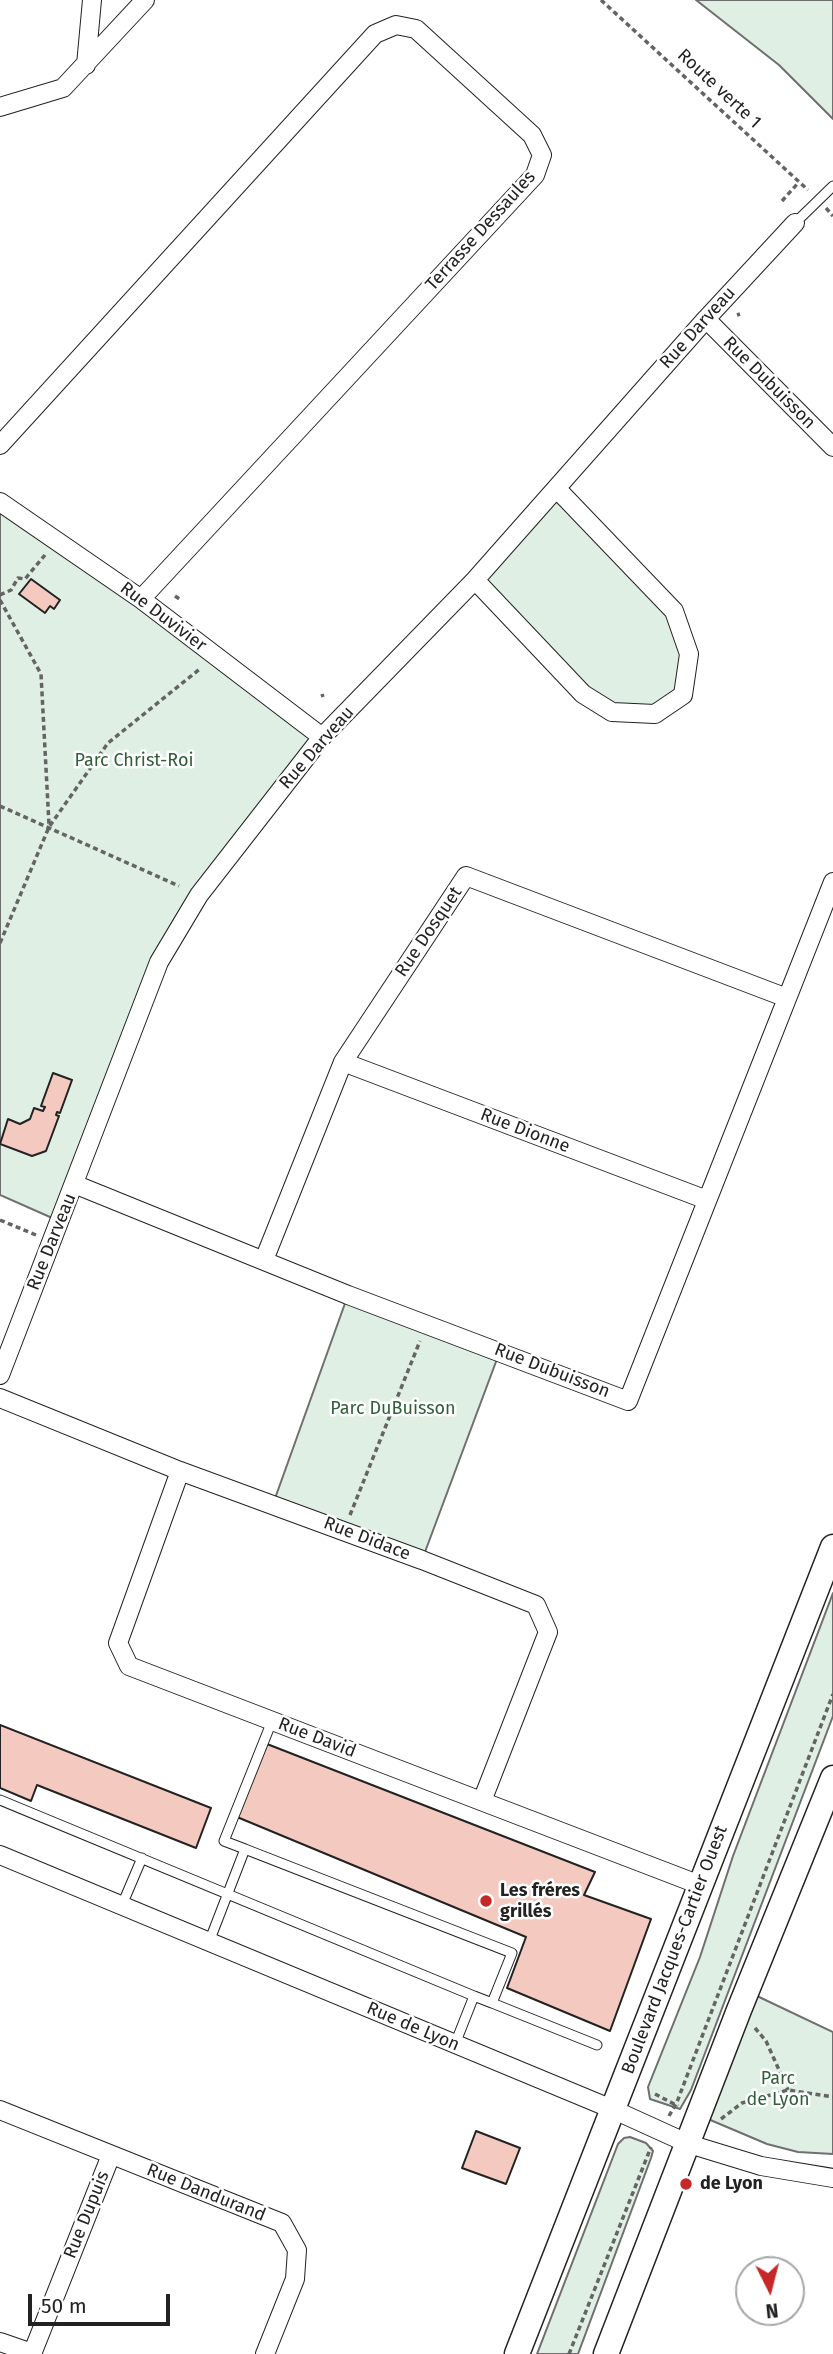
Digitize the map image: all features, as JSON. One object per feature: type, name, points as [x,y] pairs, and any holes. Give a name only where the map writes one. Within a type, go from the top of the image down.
[{"type":"main road","name":"Boulevard Jacques-Cartier Ouest","points":[[517,2354],[833,1546]]},
{"type":"main road","points":[[606,2354],[690,2144],[739,2010],[833,1778]]},
{"type":"street","points":[[86,65],[92,0]]},
{"type":"street","points":[[0,107],[63,88],[145,0]]},
{"type":"street","name":"Terrasse Dessaules","points":[[0,446],[375,34],[396,25],[416,29],[532,135],[542,155],[535,175],[141,599]]},
{"type":"street","name":"Rue Darveau","points":[[0,1375],[159,962],[199,895],[322,737],[475,580],[706,319],[795,223]]},
{"type":"street","name":"Rue Dubuisson","points":[[706,319],[833,446]]},
{"type":"street","points":[[475,580],[583,694],[612,712],[655,714],[683,695],[689,654],[674,611],[557,489]]},
{"type":"street","name":"Rue Duvivier","points":[[0,502],[141,599],[322,737]]},
{"type":"street","name":"Rue Dosquet","points":[[264,1260],[342,1062],[466,876],[787,998]]},
{"type":"street","name":"Rue Dubuisson","points":[[74,1184],[628,1401],[833,882]]},
{"type":"street","name":"Rue Dionne","points":[[342,1062],[707,1200]]},
{"type":"street","name":"Rue Didace","points":[[0,1398],[180,1471],[344,1530],[536,1605],[548,1632],[482,1801]]},
{"type":"street","name":"Rue David","points":[[180,1471],[118,1643],[130,1666],[700,1885]]},
{"type":"street","name":"Rue de Lyon","points":[[0,1855],[612,2109],[690,2144],[761,2166],[833,2178]]},
{"type":"street","name":"Rue Dandurand","points":[[0,2110],[282,2223],[297,2250],[295,2278],[265,2354]]},
{"type":"street","name":"Rue Dupuis","points":[[0,2342],[32,2354],[111,2155]]},
{"type":"lane","points":[[795,223],[833,186]]},
{"type":"lane","points":[[272,1721],[224,1841],[512,1953],[492,2003]]},
{"type":"lane","points":[[0,1800],[597,2045]]},
{"type":"lane","points":[[209,1942],[245,1849]]},
{"type":"lane","points":[[121,1905],[142,1858]]},
{"type":"lane","points":[[455,2044],[474,1996]]},
{"type":"path","name":"Route verte 1","points":[[601,0],[818,200]]},
{"type":"path","points":[[782,201],[799,182]]},
{"type":"path","points":[[50,827],[41,674],[0,597],[10,590],[18,578],[25,579],[56,540]]},
{"type":"path","points":[[175,596],[181,600]]},
{"type":"path","points":[[0,943],[50,827],[108,743],[203,667]]},
{"type":"path","points":[[0,806],[178,886]]},
{"type":"path","points":[[0,1220],[51,1241]]},
{"type":"path","points":[[344,1530],[427,1324]]},
{"type":"path","points":[[569,2354],[648,2153],[677,2105],[833,1694]]},
{"type":"path","points":[[739,2010],[766,2041],[788,2091]]},
{"type":"path","points":[[690,2144],[742,2103],[788,2091],[833,2097]]},
{"type":"path","points":[[655,2094],[677,2105]]},
{"type":"green space","points":[[696,0],[833,0],[833,119],[779,65]]},
{"type":"green space","points":[[557,489],[674,611],[689,654],[683,695],[655,714],[612,712],[475,580]]},
{"type":"green space","name":"Parc Christ-Roi","points":[[0,502],[322,737],[159,962],[59,1221],[0,1195]]},
{"type":"green space","name":"Parc DuBuisson","points":[[348,1295],[500,1351],[422,1560],[273,1504]]},
{"type":"green space","points":[[833,1593],[833,1716],[691,2090],[680,2109],[650,2099],[648,2087],[700,1957],[733,1856]]},
{"type":"green space","name":"Parc de Lyon","points":[[757,1996],[833,2032],[833,2154],[798,2152],[767,2144],[708,2119]]},
{"type":"green space","points":[[630,2137],[646,2143],[653,2151],[578,2354],[537,2354],[618,2144],[624,2138]]},
{"type":"building","points":[[31,579],[60,600],[54,609],[50,606],[45,613],[19,594]]},
{"type":"building","points":[[53,1073],[72,1080],[60,1113],[57,1112],[56,1115],[59,1116],[46,1151],[32,1156],[0,1144],[8,1119],[20,1124],[30,1119],[34,1108],[43,1111],[45,1107],[41,1106]]},
{"type":"building","points":[[0,1725],[211,1808],[196,1848],[37,1785],[31,1801],[0,1788]]},
{"type":"building","points":[[267,1744],[595,1872],[584,1895],[651,1919],[610,2031],[507,1988],[526,1937],[237,1817]]},
{"type":"building","points":[[476,2131],[520,2148],[506,2184],[462,2168]]},
{"type":"place","name":"Les fréres grillés","points":[[486,1901]]},
{"type":"place","name":"de Lyon","points":[[686,2184]]}]
